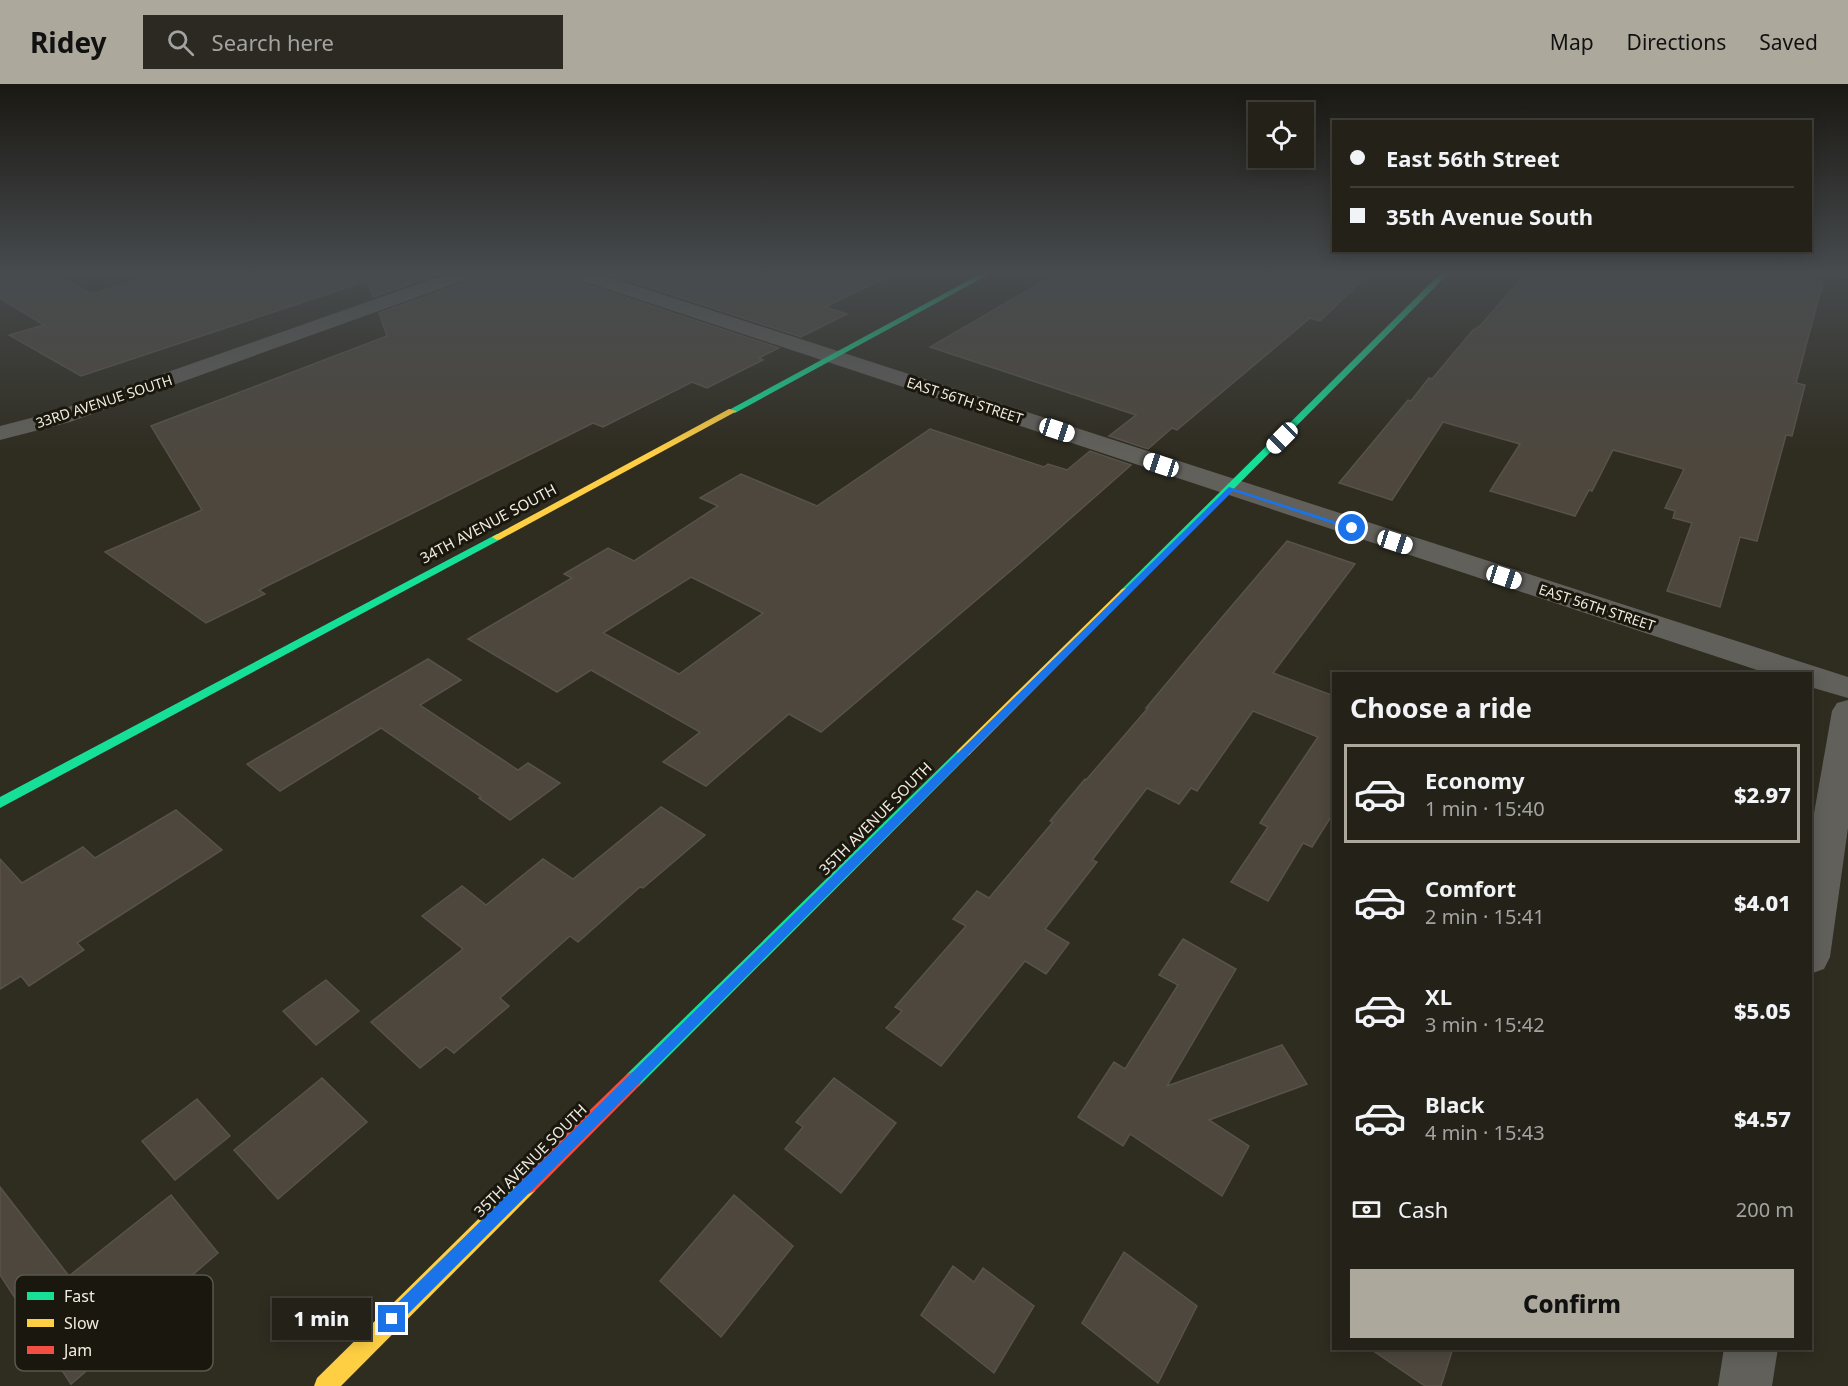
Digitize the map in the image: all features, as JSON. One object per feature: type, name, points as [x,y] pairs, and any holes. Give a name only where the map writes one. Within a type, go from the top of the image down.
[{"type":"street","name":"33RD AVENUE SOUTH","points":[[2,432],[62,417],[304,332]]},
{"type":"street","name":"EAST 56TH STREET","points":[[754,332],[1797,672]]},
{"type":"street","name":"34TH AVENUE SOUTH","points":[[0,803],[880,332]]},
{"type":"street","name":"35TH AVENUE SOUTH","points":[[325,1386],[1388,332]]},
{"type":"street","points":[[1812,677],[1848,688]]},
{"type":"street","points":[[1812,944],[1848,711]]},
{"type":"street","points":[[1745,1386],[1751,1350]]},
{"type":"building","points":[[20,332],[214,332],[81,376],[9,335]]},
{"type":"building","points":[[386,332],[730,332],[779,348],[759,358],[763,360],[707,388],[692,382],[603,427],[593,423],[259,590],[265,594],[206,623],[105,552],[202,510],[151,426],[387,336]]},
{"type":"building","points":[[785,332],[811,332],[801,337]]},
{"type":"building","points":[[956,332],[1294,332],[1177,430],[1172,428],[1148,449],[1109,436],[1136,415],[930,347]]},
{"type":"building","points":[[1472,332],[1810,332],[1796,383],[1805,385],[1792,436],[1786,435],[1757,541],[1740,537],[1720,607],[1667,591],[1692,523],[1673,518],[1675,511],[1665,508],[1684,469],[1613,450],[1592,491],[1589,490],[1575,516],[1490,491],[1520,444],[1443,422],[1392,500],[1339,483],[1408,400],[1411,401],[1429,378],[1432,379]]},
{"type":"building","points":[[930,429],[1044,467],[1048,464],[1067,470],[1090,451],[1131,465],[821,732],[789,714],[706,786],[663,762],[700,732],[591,670],[557,692],[468,639],[572,578],[564,574],[608,548],[634,561],[718,506],[700,498],[741,474],[817,506]],"holes":[[[691,577],[763,613],[679,674],[603,633]]]},
{"type":"building","points":[[1287,541],[1355,564],[1273,673],[1332,695],[1332,815],[1312,847],[1303,843],[1268,901],[1231,882],[1268,827],[1260,823],[1318,737],[1253,711],[1197,791],[1191,788],[1179,804],[1147,788],[1092,860],[1097,862],[1045,929],[1069,943],[1046,974],[1025,961],[941,1066],[886,1028],[902,1011],[895,1007],[966,926],[953,919],[977,891],[989,898],[1053,822],[1050,821],[1148,708],[1146,708]]},
{"type":"building","points":[[428,659],[461,680],[420,705],[518,770],[528,763],[560,783],[510,820],[479,798],[481,797],[381,728],[280,791],[247,764]]},
{"type":"building","points":[[661,807],[705,835],[643,888],[640,887],[578,942],[570,936],[500,998],[509,1006],[454,1053],[446,1047],[420,1068],[371,1022],[463,949],[422,916],[462,886],[486,905],[543,859],[573,879]]},
{"type":"building","points":[[176,810],[222,850],[77,943],[84,950],[29,986],[21,976],[0,989],[0,859],[22,883],[83,847],[95,858]]},
{"type":"building","points":[[1183,939],[1236,969],[1167,1086],[1282,1045],[1307,1084],[1209,1120],[1249,1146],[1222,1196],[1130,1134],[1123,1146],[1078,1117],[1114,1062],[1125,1069],[1178,985],[1159,975]]},
{"type":"building","points":[[326,980],[359,1011],[316,1045],[283,1011]]},
{"type":"building","points":[[322,1078],[367,1122],[278,1199],[234,1150]]},
{"type":"building","points":[[834,1078],[896,1123],[841,1193],[785,1149],[803,1127],[796,1122]]},
{"type":"building","points":[[197,1099],[230,1136],[175,1180],[142,1141]]},
{"type":"building","points":[[0,1187],[68,1275],[15,1275],[15,1298],[0,1275]]},
{"type":"building","points":[[171,1195],[218,1253],[192,1275],[70,1275]]},
{"type":"building","points":[[734,1195],[793,1246],[721,1337],[660,1281]]},
{"type":"building","points":[[1124,1252],[1197,1306],[1158,1383],[1082,1323]]},
{"type":"building","points":[[953,1266],[974,1282],[983,1268],[1034,1306],[994,1373],[921,1315]]},
{"type":"building","points":[[1372,1350],[1452,1350],[1441,1386],[1425,1386]]},
{"type":"building","points":[[63,1371],[86,1371],[71,1384]]},
{"type":"traffic: fast","points":[[732,411],[879,332]]},
{"type":"traffic: fast","points":[[1126,591],[1387,332]]},
{"type":"traffic: fast","points":[[0,803],[497,537]]},
{"type":"traffic: fast","points":[[633,1080],[964,752]]},
{"type":"traffic: slow","points":[[497,537],[732,411]]},
{"type":"traffic: slow","points":[[964,752],[1126,591]]},
{"type":"traffic: slow","points":[[325,1386],[528,1184]]},
{"type":"traffic: jam","points":[[528,1184],[633,1080]]},
{"type":"route","points":[[392,1319],[1232,488],[1352,528]]}]
